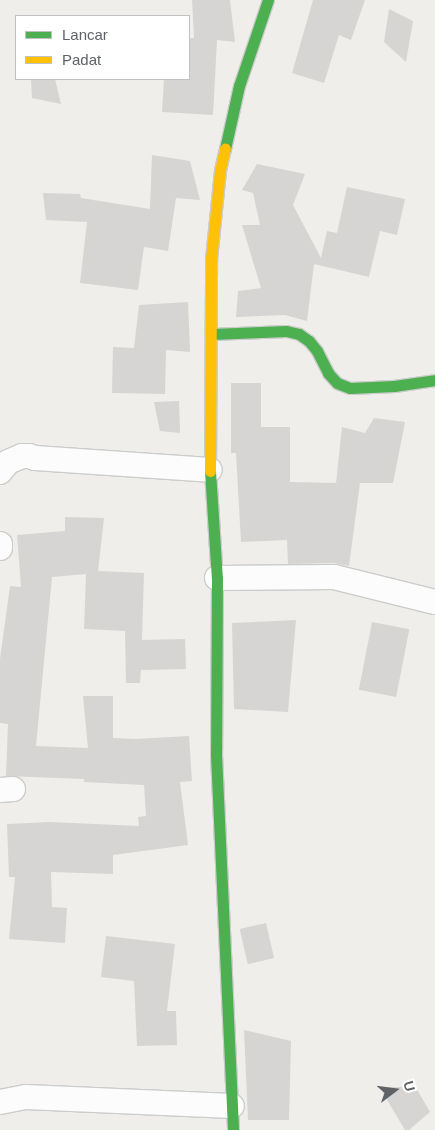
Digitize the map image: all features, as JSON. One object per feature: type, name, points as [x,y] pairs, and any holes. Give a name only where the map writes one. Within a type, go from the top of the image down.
[{"type":"street","points":[[233,1130],[216,754],[217,578],[210,470],[211,259],[220,170],[239,86],[268,0]]},
{"type":"street","points":[[212,334],[286,331],[299,334],[309,341],[317,351],[328,373],[337,383],[350,388],[394,386],[435,380]]},
{"type":"street","points":[[0,472],[8,462],[22,456],[210,470]]},
{"type":"street","points":[[217,578],[334,577],[435,602]]},
{"type":"street","points":[[0,1102],[26,1098],[232,1106]]},
{"type":"building","points":[[192,0],[230,0],[235,42],[217,40],[213,115],[162,112],[164,80],[190,80],[190,38],[194,38]]},
{"type":"building","points":[[313,0],[365,0],[351,40],[339,35],[324,83],[292,73]]},
{"type":"building","points":[[389,9],[413,21],[406,62],[384,42]]},
{"type":"building","points":[[31,80],[55,80],[61,104],[32,98]]},
{"type":"building","points":[[152,155],[190,161],[200,200],[176,198],[168,251],[144,247],[138,290],[80,283],[87,222],[46,220],[43,193],[80,194],[81,198],[150,209]]},
{"type":"building","points":[[257,164],[305,174],[293,205],[321,258],[327,231],[337,233],[347,187],[405,199],[397,235],[380,231],[369,277],[314,264],[307,321],[285,315],[236,317],[238,291],[261,288],[242,225],[260,225],[253,193],[242,190]]},
{"type":"building","points":[[188,302],[190,352],[166,350],[165,394],[112,393],[113,347],[134,348],[139,305]]},
{"type":"building","points":[[231,383],[261,383],[261,427],[290,427],[290,482],[336,483],[342,427],[365,433],[374,418],[405,422],[393,483],[360,483],[349,566],[334,563],[288,564],[287,540],[241,542],[236,453],[231,453]]},
{"type":"building","points":[[179,401],[180,433],[160,431],[154,402]]},
{"type":"building","points":[[65,517],[104,518],[98,571],[144,573],[142,640],[185,639],[186,669],[141,670],[140,683],[126,683],[125,631],[84,629],[86,574],[52,577],[36,746],[88,748],[83,696],[113,696],[113,738],[135,739],[189,736],[192,781],[180,782],[188,845],[113,855],[113,874],[51,872],[52,907],[67,908],[65,943],[9,939],[15,877],[9,877],[7,824],[50,822],[139,826],[138,817],[146,816],[144,785],[84,782],[84,779],[6,776],[8,724],[0,723],[0,659],[10,586],[21,587],[17,535],[65,531]]},
{"type":"building","points":[[296,620],[288,712],[234,709],[232,623]]},
{"type":"building","points":[[372,622],[409,629],[396,697],[359,690]]},
{"type":"building","points":[[266,923],[274,958],[248,964],[240,929]]},
{"type":"building","points":[[106,936],[175,944],[167,1011],[176,1011],[177,1045],[137,1046],[134,981],[101,977]]},
{"type":"building","points":[[244,1030],[291,1041],[289,1120],[248,1120]]},
{"type":"building","points":[[415,1086],[430,1112],[409,1130],[405,1130],[380,1088]]},
{"type":"traffic: fast","points":[[225,149],[239,86],[268,0]]},
{"type":"traffic: fast","points":[[212,334],[286,331],[299,334],[309,341],[317,351],[328,373],[337,383],[350,388],[394,386],[435,380]]},
{"type":"traffic: fast","points":[[210,471],[217,578],[216,754],[233,1130]]},
{"type":"traffic: slow","points":[[210,471],[211,259],[220,170],[225,149]]}]
